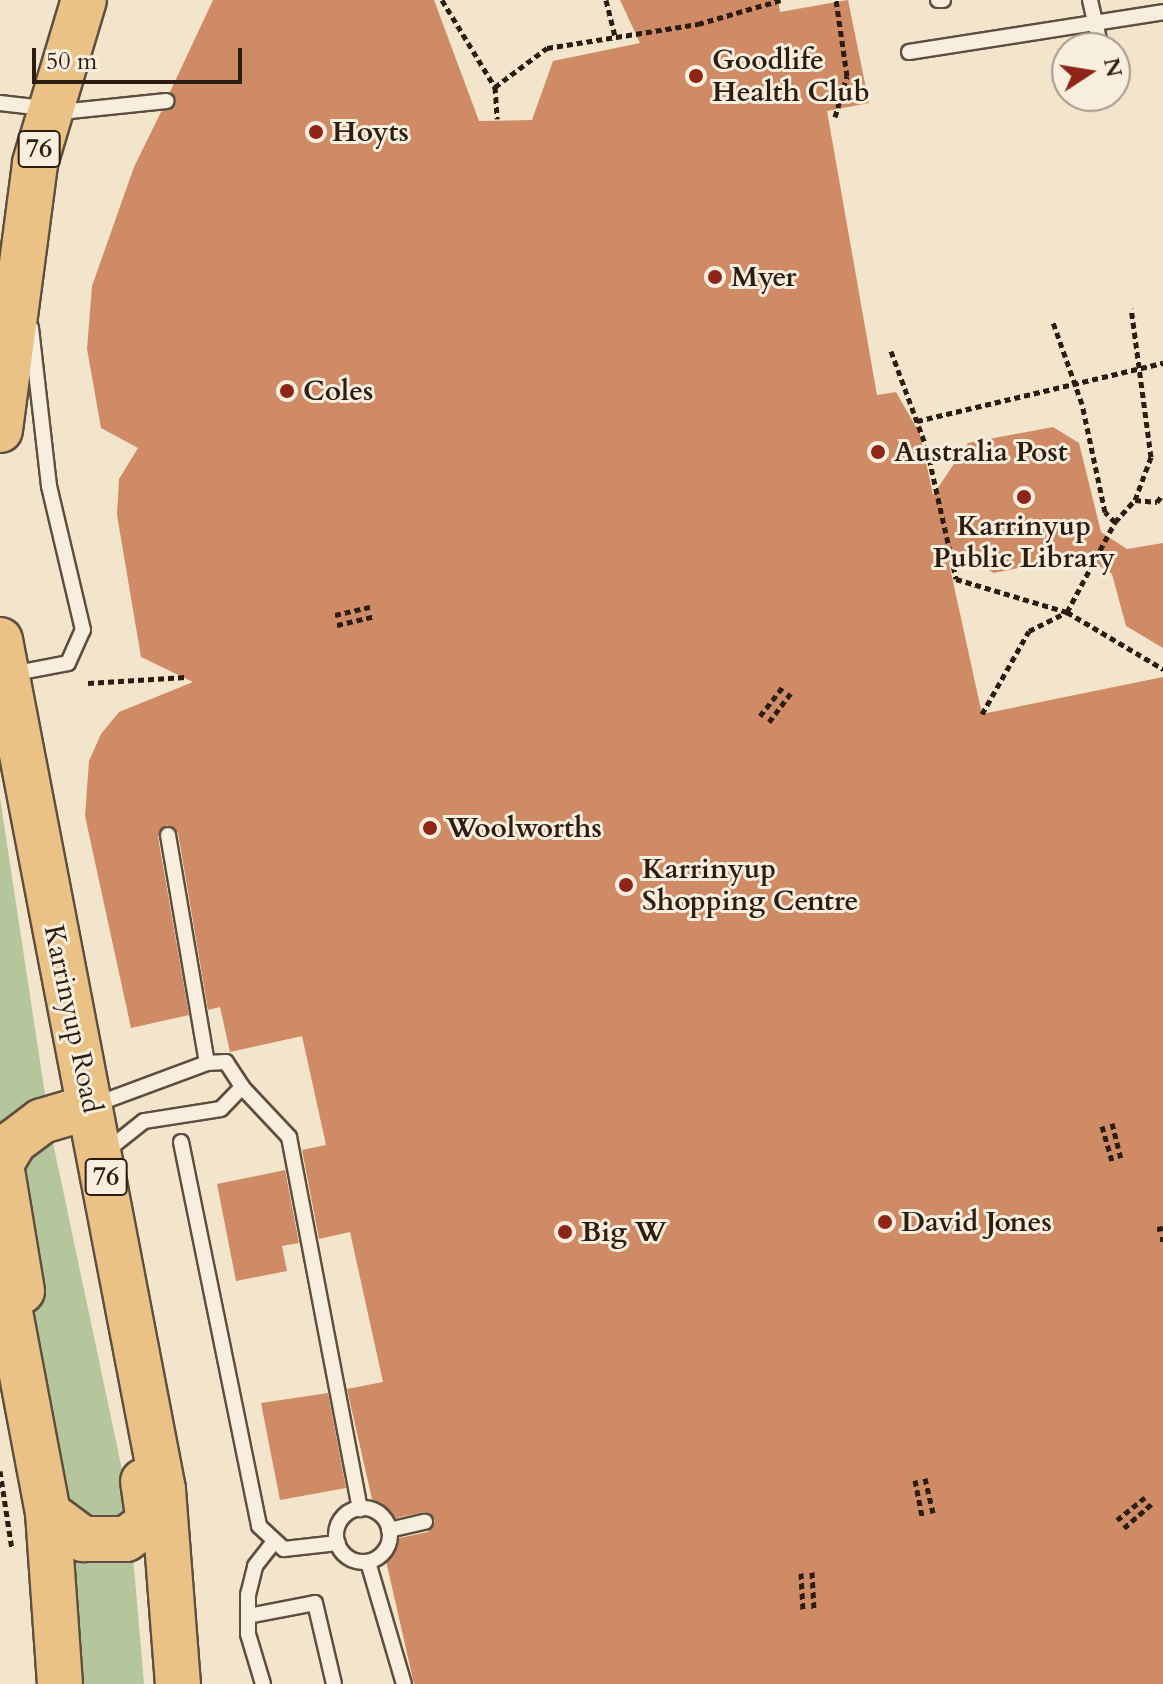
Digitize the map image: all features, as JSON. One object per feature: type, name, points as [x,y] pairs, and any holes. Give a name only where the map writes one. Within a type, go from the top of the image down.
[{"type":"highway","name":"76","points":[[0,430],[24,222],[50,107],[84,0]]},
{"type":"highway","points":[[0,230],[14,265],[16,303]]},
{"type":"highway","name":"Karrinyup Road","points":[[2,663],[102,1155],[163,1490],[178,1684]]},
{"type":"highway","points":[[16,1339],[26,1314],[1,1164],[14,1142],[42,1121],[90,1107]]},
{"type":"highway","points":[[0,1259],[48,1513],[60,1684]]},
{"type":"highway","points":[[48,1513],[94,1541],[143,1530],[149,1522],[137,1440],[149,1416],[170,1436],[196,1684]]},
{"type":"lane","points":[[1090,0],[1097,32]]},
{"type":"lane","points":[[909,52],[1094,17],[1163,12]]},
{"type":"lane","points":[[0,103],[50,107],[166,101]]},
{"type":"lane","points":[[2,663],[68,663],[83,630],[49,486],[31,325],[16,303]]},
{"type":"lane","points":[[168,835],[204,1017],[207,1063]]},
{"type":"lane","points":[[90,1107],[207,1063],[226,1062],[242,1087],[289,1137],[360,1509]]},
{"type":"lane","points":[[102,1155],[144,1121],[221,1109],[242,1087]]},
{"type":"lane","points":[[181,1142],[259,1526],[273,1543],[299,1552],[338,1543]]},
{"type":"lane","points":[[360,1509],[381,1515],[389,1530],[387,1548],[368,1562],[348,1558],[338,1543],[342,1519],[360,1509]]},
{"type":"lane","points":[[389,1530],[425,1522]]},
{"type":"lane","points":[[263,1684],[248,1616],[255,1566],[273,1543]]},
{"type":"lane","points":[[368,1562],[404,1684]]},
{"type":"lane","points":[[248,1616],[315,1603],[334,1684]]},
{"type":"path","points":[[442,0],[495,87],[497,119]]},
{"type":"path","points":[[606,0],[615,37]]},
{"type":"path","points":[[495,87],[547,48],[615,37],[781,0]]},
{"type":"path","points":[[835,117],[847,76],[836,0]]},
{"type":"path","points":[[982,714],[1029,631],[1067,612],[1115,522],[1135,500],[1151,457],[1143,367],[1131,308]]},
{"type":"path","points":[[1053,322],[1074,382],[1105,512],[1115,522]]},
{"type":"path","points":[[891,351],[917,421],[956,579],[1067,612],[1163,669]]},
{"type":"path","points":[[917,421],[1163,363]]},
{"type":"path","points":[[1135,500],[1157,502],[1163,494]]},
{"type":"path","points":[[335,615],[370,607]]},
{"type":"path","points":[[337,625],[373,617]]},
{"type":"path","points":[[88,683],[186,677]]},
{"type":"path","points":[[760,716],[783,687]]},
{"type":"path","points":[[769,722],[791,693]]},
{"type":"path","points":[[1112,1123],[1121,1158]]},
{"type":"path","points":[[1102,1126],[1112,1161]]},
{"type":"path","points":[[925,1478],[933,1513]]},
{"type":"path","points":[[915,1480],[922,1516]]},
{"type":"path","points":[[1117,1520],[1145,1497]]},
{"type":"path","points":[[1124,1528],[1152,1504]]},
{"type":"path","points":[[812,1572],[814,1609]]},
{"type":"path","points":[[801,1573],[803,1610]]},
{"type":"green space","points":[[0,798],[46,1101],[0,1130]]},
{"type":"green space","points":[[52,1138],[128,1498],[144,1684],[78,1684],[10,1164]]},
{"type":"building","name":"Karrinyup Shopping Centre","points":[[213,0],[434,0],[479,121],[532,120],[553,61],[640,43],[620,0],[778,0],[780,12],[848,0],[869,103],[827,111],[877,395],[896,392],[920,434],[933,495],[968,443],[1053,427],[1079,443],[1101,532],[1127,549],[1163,543],[1163,648],[1126,626],[1112,574],[1082,555],[994,573],[945,545],[982,714],[1163,677],[1163,1684],[414,1684],[347,1389],[383,1382],[350,1232],[319,1239],[302,1150],[326,1145],[302,1036],[230,1052],[220,1007],[208,1010],[178,833],[167,825],[158,837],[189,1015],[131,1028],[85,816],[89,761],[101,734],[119,712],[193,682],[141,657],[117,515],[119,479],[138,448],[101,428],[87,349],[92,286],[134,167],[161,112],[175,106],[170,92]],"holes":[[[424,1512],[435,1521],[428,1532],[390,1540],[380,1533],[386,1520]]]},
{"type":"building","points":[[285,1170],[299,1243],[282,1246],[287,1271],[236,1281],[217,1184]]},
{"type":"building","points":[[328,1393],[346,1488],[280,1500],[261,1403]]},
{"type":"place","name":"Goodlife Health Club","points":[[696,76]]},
{"type":"place","name":"Hoyts","points":[[316,132]]},
{"type":"place","name":"Myer","points":[[715,277]]},
{"type":"place","name":"Coles","points":[[287,391]]},
{"type":"place","name":"Australia Post","points":[[878,452]]},
{"type":"place","name":"Karrinyup Public Library","points":[[1024,497]]},
{"type":"place","name":"Woolworths","points":[[430,828]]},
{"type":"place","name":"Karrinyup Shopping Centre","points":[[626,885]]},
{"type":"place","name":"David Jones","points":[[885,1222]]},
{"type":"place","name":"Big W","points":[[565,1232]]}]
